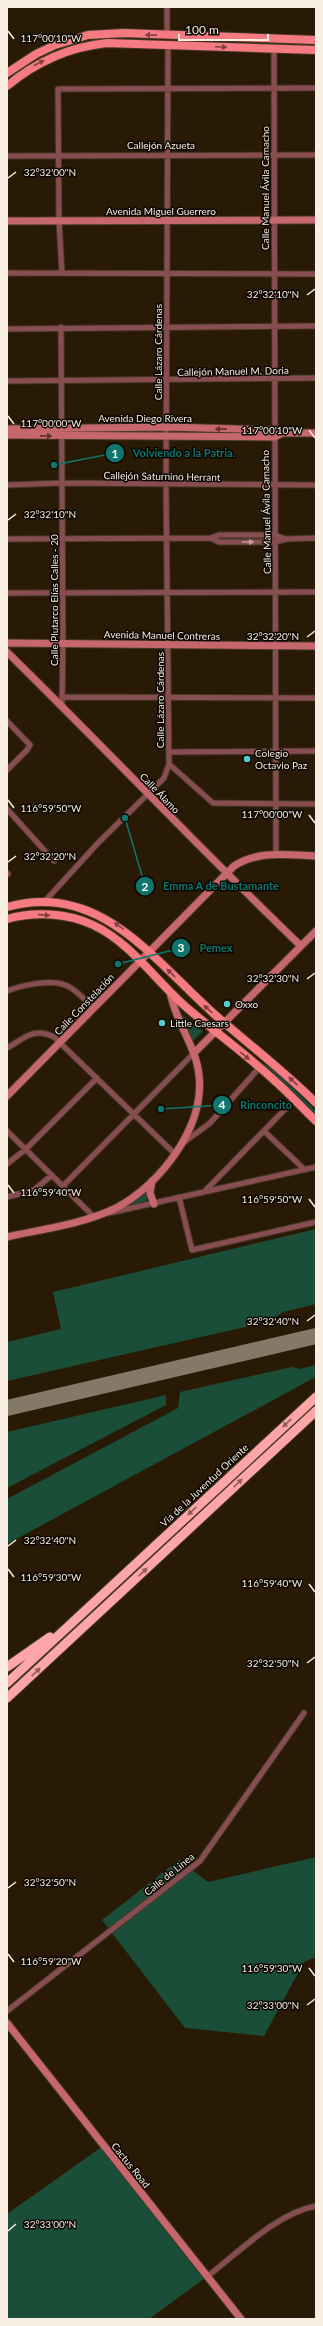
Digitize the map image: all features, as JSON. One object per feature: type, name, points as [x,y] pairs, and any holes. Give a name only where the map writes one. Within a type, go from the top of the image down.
[{"type":"highway","name":"Vía de la Juventud Oriente","points":[[79,1616],[316,1397]]},
{"type":"highway","points":[[7,1698],[316,1411]]},
{"type":"highway","points":[[7,1667],[79,1616]]},
{"type":"highway","points":[[7,1683],[79,1616]]},
{"type":"main road","points":[[7,73],[36,54],[73,39],[88,35],[122,33],[316,40]]},
{"type":"main road","points":[[7,86],[49,58],[80,47],[107,43],[316,50]]},
{"type":"main road","points":[[7,907],[45,901],[82,908],[98,914],[122,928],[224,1022],[274,1063],[316,1103]]},
{"type":"main road","points":[[7,919],[42,914],[82,920],[104,931],[170,992],[259,1068],[316,1121]]},
{"type":"street","points":[[167,7],[167,35]]},
{"type":"street","name":"Calle Lázaro Cárdenas","points":[[45,901],[166,774],[169,764],[169,646],[166,486],[168,44]]},
{"type":"street","name":"Calle Manuel Ávila Camacho","points":[[274,49],[276,855]]},
{"type":"street","points":[[62,273],[59,221],[58,90],[316,88]]},
{"type":"street","name":"Callejón Azueta","points":[[7,156],[59,154],[316,155]]},
{"type":"street","name":"Avenida Miguel Guerrero","points":[[7,221],[316,220]]},
{"type":"street","points":[[7,273],[316,274]]},
{"type":"street","points":[[7,328],[316,326]]},
{"type":"street","name":"Calle Plutarco Elías Calles - 20","points":[[61,327],[63,539],[62,705]]},
{"type":"street","name":"Callejón Manuel M. Doria","points":[[7,381],[61,382],[275,380],[316,378]]},
{"type":"street","name":"Avenida Diego Rivera","points":[[7,435],[167,427],[283,434],[316,433]]},
{"type":"street","name":"Avenida Diego Rivera","points":[[7,429],[167,437],[274,433]]},
{"type":"street","name":"Callejón Saturnino Herrant","points":[[7,485],[62,483],[166,486],[316,485]]},
{"type":"street","points":[[7,539],[167,539],[211,538],[219,535],[275,535],[286,538],[316,538]]},
{"type":"street","points":[[211,538],[218,542],[276,542],[286,538]]},
{"type":"street","points":[[7,593],[316,592]]},
{"type":"street","name":"Avenida Manuel Contreras","points":[[7,643],[169,646],[316,646]]},
{"type":"street","name":"Calle Álamo","points":[[7,652],[62,705],[225,873],[301,946]]},
{"type":"street","points":[[62,698],[316,698]]},
{"type":"street","points":[[7,720],[30,745],[7,770]]},
{"type":"street","points":[[169,752],[316,751]]},
{"type":"street","points":[[169,764],[213,803],[316,804]]},
{"type":"street","points":[[7,809],[54,861]]},
{"type":"street","name":"Calle Constelación","points":[[7,1096],[61,1043],[225,873],[242,861],[251,857],[276,855],[316,856]]},
{"type":"street","points":[[63,1186],[215,1031],[316,931]]},
{"type":"street","points":[[7,991],[38,983],[69,986],[94,1008]]},
{"type":"street","points":[[93,1217],[126,1202],[152,1181],[175,1154],[193,1117],[199,1097],[199,1073],[194,1053],[172,1004],[170,992]]},
{"type":"street","points":[[7,1048],[35,1032],[44,1033],[61,1043],[175,1154]]},
{"type":"street","points":[[180,1145],[210,1123],[259,1068]]},
{"type":"street","points":[[7,1164],[26,1149],[97,1078]]},
{"type":"street","points":[[204,1192],[294,1100]]},
{"type":"street","points":[[7,1131],[93,1217]]},
{"type":"street","points":[[264,1131],[304,1170]]},
{"type":"street","points":[[7,1237],[316,1167]]},
{"type":"street","points":[[7,1197],[34,1190],[52,1175]]},
{"type":"street","points":[[152,1181],[150,1193],[154,1204]]},
{"type":"street","points":[[178,1198],[192,1250],[316,1222]]},
{"type":"street","name":"Calle de Linea","points":[[7,2011],[200,1861],[304,1713]]},
{"type":"street","name":"Cactus Road","points":[[7,2023],[122,2170],[242,2319]]},
{"type":"street","points":[[208,2276],[287,2217],[316,2206]]},
{"type":"green space","points":[[175,1010],[203,1031],[190,1044]]},
{"type":"green space","points":[[262,1063],[273,1069],[316,1111],[316,1116]]},
{"type":"green space","points":[[146,1190],[147,1202],[114,1211]]},
{"type":"green space","points":[[316,1229],[316,1304],[283,1312],[271,1321],[7,1381],[7,1342],[61,1329],[53,1292]]},
{"type":"green space","points":[[316,1365],[316,1376],[312,1379],[7,1544],[7,1499],[178,1408],[180,1392],[292,1367],[300,1369]]},
{"type":"green space","points":[[166,1395],[166,1405],[7,1488],[7,1432]]},
{"type":"green space","points":[[316,1857],[316,1957],[304,1962],[264,2036],[185,2028],[102,1920],[179,1860],[208,1882]]},
{"type":"green space","points":[[103,2146],[208,2276],[149,2319],[7,2319],[7,2214]]},
{"type":"taxiway","points":[[7,1408],[316,1336]]},
{"type":"place","name":"Volviendo a la Patria.","points":[[54,465]]},
{"type":"place","name":"Colegio Octavio Paz","points":[[247,759]]},
{"type":"place","name":"Emma A de Bustamante","points":[[125,818]]},
{"type":"place","name":"Pemex","points":[[118,964]]},
{"type":"place","name":"Oxxo","points":[[227,1004]]},
{"type":"place","name":"Little Caesars","points":[[162,1023]]},
{"type":"place","name":"Rinconcito","points":[[161,1109]]}]
